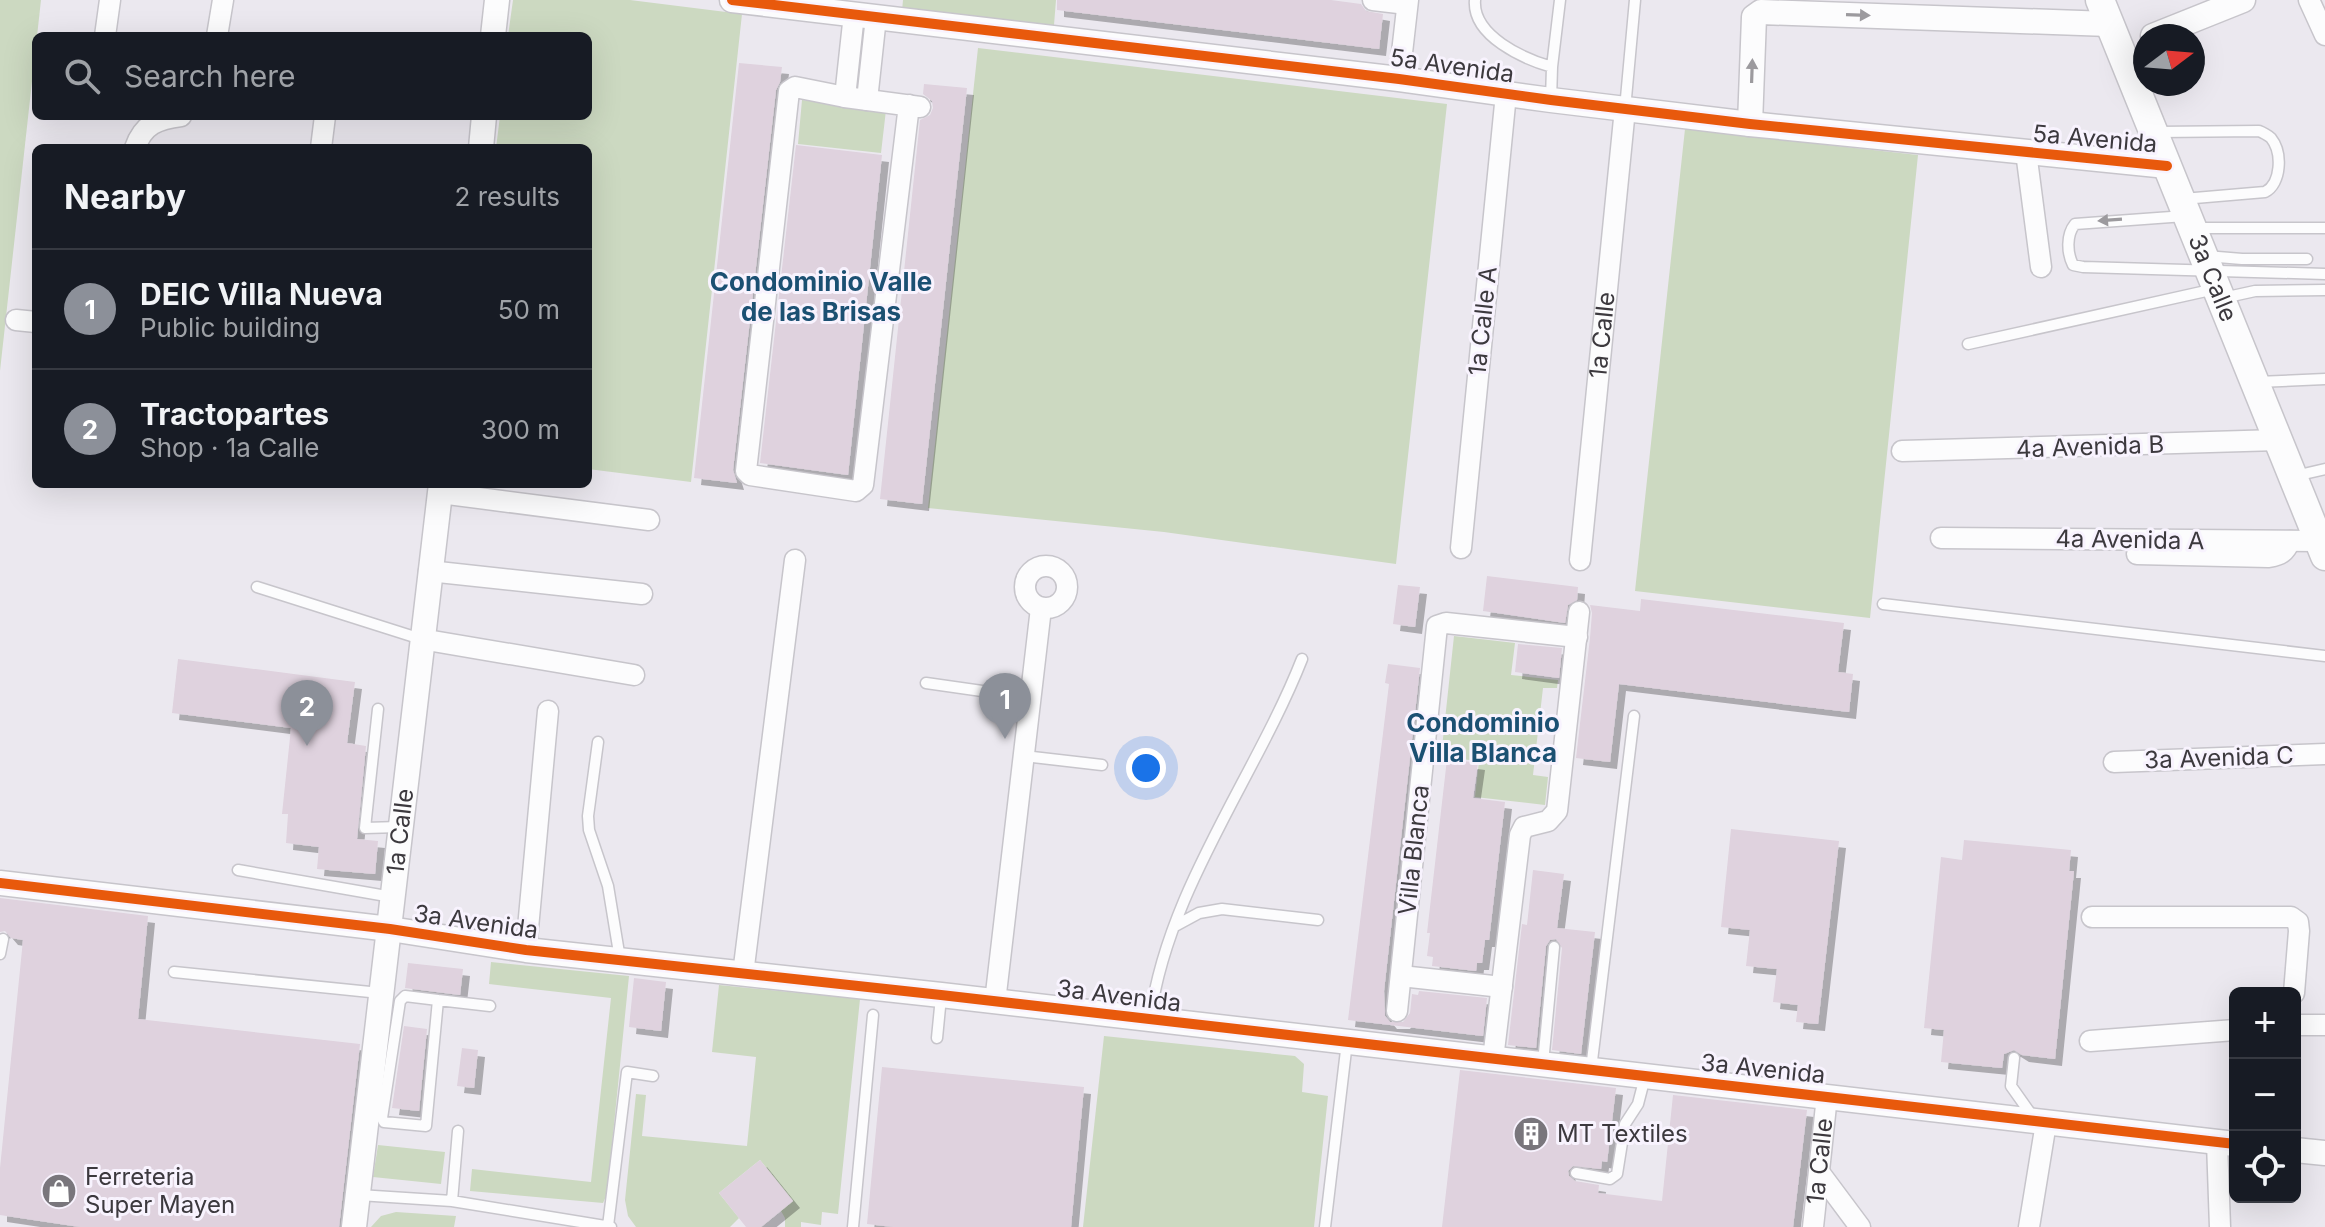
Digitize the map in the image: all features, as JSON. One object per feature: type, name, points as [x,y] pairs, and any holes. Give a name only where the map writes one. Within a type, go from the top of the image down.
[{"type":"main road","name":"3a Calle","points":[[2114,19],[2167,166],[2322,549]]},
{"type":"street","points":[[106,32],[110,0]]},
{"type":"street","points":[[218,32],[223,0]]},
{"type":"street","points":[[493,32],[497,0]]},
{"type":"street","name":"5a Avenida","points":[[732,0],[1750,124],[2167,166]]},
{"type":"street","points":[[1373,0],[1408,2],[1399,79]]},
{"type":"street","points":[[2176,24],[2199,12],[2243,0]]},
{"type":"street","points":[[2309,0],[2325,35]]},
{"type":"street","points":[[1750,124],[1754,17],[1761,12],[2114,19]]},
{"type":"street","points":[[845,97],[865,16]]},
{"type":"street","points":[[865,16],[867,100]]},
{"type":"street","points":[[795,87],[867,100],[914,106],[863,485],[856,491],[750,475],[746,471],[789,91],[795,87]]},
{"type":"street","name":"1a Calle A","points":[[1461,548],[1506,94]]},
{"type":"street","name":"1a Calle","points":[[1580,560],[1625,109]]},
{"type":"street","points":[[137,144],[145,129],[153,122],[162,120]]},
{"type":"street","points":[[322,144],[324,120]]},
{"type":"street","points":[[481,144],[484,120]]},
{"type":"street","points":[[2026,152],[2041,267]]},
{"type":"street","name":"4a Avenida B","points":[[1902,451],[2278,440]]},
{"type":"street","points":[[440,488],[649,520]]},
{"type":"street","name":"1a Calle","points":[[354,1227],[440,488]]},
{"type":"street","name":"4a Avenida A","points":[[1941,543],[2290,541],[2322,549]]},
{"type":"street","points":[[743,974],[795,560]]},
{"type":"street","points":[[429,571],[642,594]]},
{"type":"street","points":[[995,1002],[1041,608]]},
{"type":"street","points":[[1493,1059],[1521,831],[1526,825],[1549,820],[1557,811],[1579,612]]},
{"type":"street","name":"Villa Blanca","points":[[1397,1011],[1437,626],[1446,623],[1577,637]]},
{"type":"street","points":[[421,639],[634,675]]},
{"type":"street","points":[[526,950],[548,711]]},
{"type":"street","name":"3a Avenida C","points":[[2114,762],[2325,754]]},
{"type":"street","name":"3a Avenida","points":[[0,883],[390,929],[620,961],[2226,1143]]},
{"type":"street","points":[[2092,917],[2291,917],[2298,922],[2299,931],[2294,987]]},
{"type":"street","points":[[1401,976],[1502,987]]},
{"type":"street","points":[[2301,1025],[2325,1025]]},
{"type":"street","points":[[2090,1041],[2229,1030]]},
{"type":"street","name":"1a Calle","points":[[1813,1227],[1827,1096]]},
{"type":"street","points":[[2029,1227],[2042,1122]]},
{"type":"street","points":[[2220,1227],[2226,1143]]},
{"type":"street","points":[[2301,1151],[2325,1153]]},
{"type":"street","points":[[1819,1172],[1860,1227]]},
{"type":"lane","points":[[1475,0],[1474,6],[1481,22],[1501,44],[1512,53],[1552,67]]},
{"type":"lane","points":[[1551,100],[1560,0]]},
{"type":"lane","points":[[1625,109],[1635,0]]},
{"type":"lane","points":[[2154,132],[2259,131],[2270,137],[2277,150],[2278,179],[2274,187],[2265,192],[2187,214],[2075,224],[2068,240],[2070,259],[2076,267],[2213,278],[2325,274]]},
{"type":"lane","points":[[2187,214],[2325,228]]},
{"type":"lane","points":[[1968,344],[2213,278],[2242,259],[2307,259]]},
{"type":"lane","points":[[2213,278],[2255,291],[2325,290]]},
{"type":"lane","points":[[2255,382],[2325,379]]},
{"type":"lane","points":[[2293,477],[2325,469]]},
{"type":"lane","points":[[257,587],[421,639]]},
{"type":"lane","points":[[1883,604],[2325,656]]},
{"type":"lane","points":[[1150,1020],[1153,996],[1175,926],[1201,864],[1302,659]]},
{"type":"lane","points":[[926,683],[1031,698]]},
{"type":"lane","points":[[378,709],[365,828],[401,827]]},
{"type":"lane","points":[[1591,1071],[1634,716]]},
{"type":"lane","points":[[598,742],[588,816],[589,830],[608,886],[620,961]]},
{"type":"lane","points":[[1024,756],[1102,765]]},
{"type":"lane","points":[[238,870],[394,898]]},
{"type":"lane","points":[[1175,926],[1199,913],[1222,909],[1318,920]]},
{"type":"lane","points":[[0,954],[3,939]]},
{"type":"lane","points":[[1543,1065],[1554,947]]},
{"type":"lane","points":[[174,972],[382,994]]},
{"type":"lane","points":[[937,1038],[941,995]]},
{"type":"lane","points":[[438,1000],[426,1126],[384,1122],[382,1118],[401,997],[438,1000],[490,1006]]},
{"type":"lane","points":[[853,1227],[873,1015]]},
{"type":"lane","points":[[1325,1227],[1347,1042]]},
{"type":"lane","points":[[2014,1058],[2011,1086],[2042,1122]]},
{"type":"lane","points":[[358,1195],[452,1201],[609,1226],[627,1072],[653,1076]]},
{"type":"lane","points":[[1576,1173],[1610,1179],[1617,1174],[1625,1124],[1638,1104],[1645,1077]]},
{"type":"lane","points":[[452,1201],[458,1131]]},
{"type":"green space","points":[[0,0],[41,0],[37,32],[32,32],[32,81],[0,371]]},
{"type":"green space","points":[[513,0],[630,0],[742,14],[691,482],[592,470],[592,144],[496,144],[500,120],[592,120],[592,32],[509,32]]},
{"type":"green space","points":[[903,0],[1056,0],[1054,25],[902,11]]},
{"type":"green space","points":[[978,48],[1447,104],[1396,564],[1164,532],[928,508]]},
{"type":"green space","points":[[802,100],[886,110],[881,153],[798,144]]},
{"type":"green space","points":[[1685,129],[1918,155],[1870,618],[1635,591]]},
{"type":"green space","points":[[1454,636],[1515,643],[1511,675],[1558,680],[1557,688],[1543,688],[1533,775],[1548,777],[1545,805],[1475,797],[1479,761],[1441,757]]},
{"type":"green space","points":[[491,962],[629,976],[607,1194],[603,1203],[470,1191],[472,1169],[591,1182],[611,998],[489,984]]},
{"type":"green space","points":[[719,985],[860,999],[838,1214],[822,1212],[821,1225],[801,1222],[801,1227],[785,1227],[781,1211],[793,1201],[760,1160],[719,1193],[739,1218],[730,1227],[636,1227],[628,1216],[625,1200],[636,1094],[646,1095],[642,1136],[747,1146],[756,1057],[712,1052]]},
{"type":"green space","points":[[1104,1036],[1295,1056],[1304,1064],[1302,1092],[1328,1096],[1314,1227],[1083,1227]]},
{"type":"green space","points":[[378,1145],[445,1152],[441,1184],[373,1177]]},
{"type":"green space","points":[[396,1212],[456,1216],[454,1227],[371,1227],[381,1216]]},
{"type":"building","points":[[1057,0],[1331,0],[1361,4],[1366,11],[1383,14],[1379,49],[1057,10]]},
{"type":"building","points":[[739,63],[782,67],[776,90],[733,470],[737,483],[694,478]]},
{"type":"building","points":[[924,84],[967,88],[922,504],[880,499],[920,120],[930,115],[933,108],[932,101],[923,94]]},
{"type":"building","points":[[796,145],[882,155],[848,475],[760,463]]},
{"type":"building","points":[[1487,576],[1578,587],[1577,600],[1568,605],[1565,623],[1483,611]]},
{"type":"building","points":[[1398,585],[1420,587],[1415,627],[1393,624]]},
{"type":"building","points":[[1641,599],[1844,623],[1838,672],[1853,674],[1849,712],[1619,684],[1610,762],[1576,758],[1590,638],[1590,605],[1640,611]]},
{"type":"building","points":[[1518,644],[1562,648],[1559,678],[1515,672]]},
{"type":"building","points":[[178,659],[355,682],[347,743],[366,746],[357,839],[378,841],[375,874],[317,869],[319,847],[286,843],[288,814],[282,814],[291,728],[172,713]]},
{"type":"building","points":[[1388,664],[1420,668],[1384,991],[1385,1016],[1390,1022],[1403,1022],[1410,1013],[1412,994],[1418,995],[1419,991],[1487,998],[1483,1036],[1348,1020],[1389,684],[1385,683]]},
{"type":"building","points":[[1447,759],[1478,763],[1473,798],[1505,802],[1489,940],[1485,940],[1482,963],[1477,963],[1476,971],[1432,966],[1433,957],[1427,956]]},
{"type":"building","points":[[1731,829],[1839,841],[1818,1024],[1796,1022],[1798,1005],[1773,1002],[1777,969],[1746,966],[1750,930],[1721,927]]},
{"type":"building","points":[[1964,840],[2071,850],[2069,871],[2074,871],[2055,1059],[2022,1055],[2014,1050],[2004,1054],[2002,1068],[1941,1062],[1944,1030],[1924,1028],[1941,857],[1962,860]]},
{"type":"building","points":[[1533,870],[1564,874],[1557,928],[1595,932],[1581,1054],[1552,1050],[1562,948],[1556,939],[1550,940],[1546,946],[1536,1048],[1508,1045],[1522,924],[1527,925]]},
{"type":"building","points":[[0,898],[148,916],[138,1019],[360,1044],[339,1227],[80,1227],[0,1215],[0,1168],[23,940],[11,938],[5,931],[0,932]]},
{"type":"building","points":[[408,963],[463,969],[460,995],[405,988]]},
{"type":"building","points":[[634,978],[666,982],[661,1031],[629,1027]]},
{"type":"building","points":[[404,1026],[427,1029],[419,1111],[392,1108]]},
{"type":"building","points":[[462,1048],[478,1050],[474,1088],[457,1086]]},
{"type":"building","points":[[882,1067],[1084,1087],[1071,1227],[893,1227],[867,1224]]},
{"type":"building","name":"MT Textiles","points":[[1460,1070],[1616,1088],[1607,1162],[1602,1161],[1601,1169],[1573,1166],[1568,1171],[1569,1176],[1575,1181],[1599,1185],[1598,1193],[1662,1201],[1673,1095],[1807,1110],[1793,1227],[1442,1227]]},
{"type":"building","points":[[760,1160],[793,1201],[761,1227],[746,1227],[719,1193]]},
{"type":"cycle path","points":[[732,0],[1750,124],[2167,166]]},
{"type":"cycle path","points":[[0,883],[390,929],[526,950],[2229,1143]]},
{"type":"place","name":"DEIC Villa Nueva","points":[[1005,739]]},
{"type":"place","name":"Tractopartes","points":[[307,746]]},
{"type":"place","name":"MT Textiles","points":[[1531,1134]]},
{"type":"place","name":"Ferreteria Super Mayen","points":[[59,1191]]},
{"type":"district","name":"Condominio Valle de las Brisas","points":[[821,297]]},
{"type":"district","name":"Condominio Villa Blanca","points":[[1483,738]]}]
